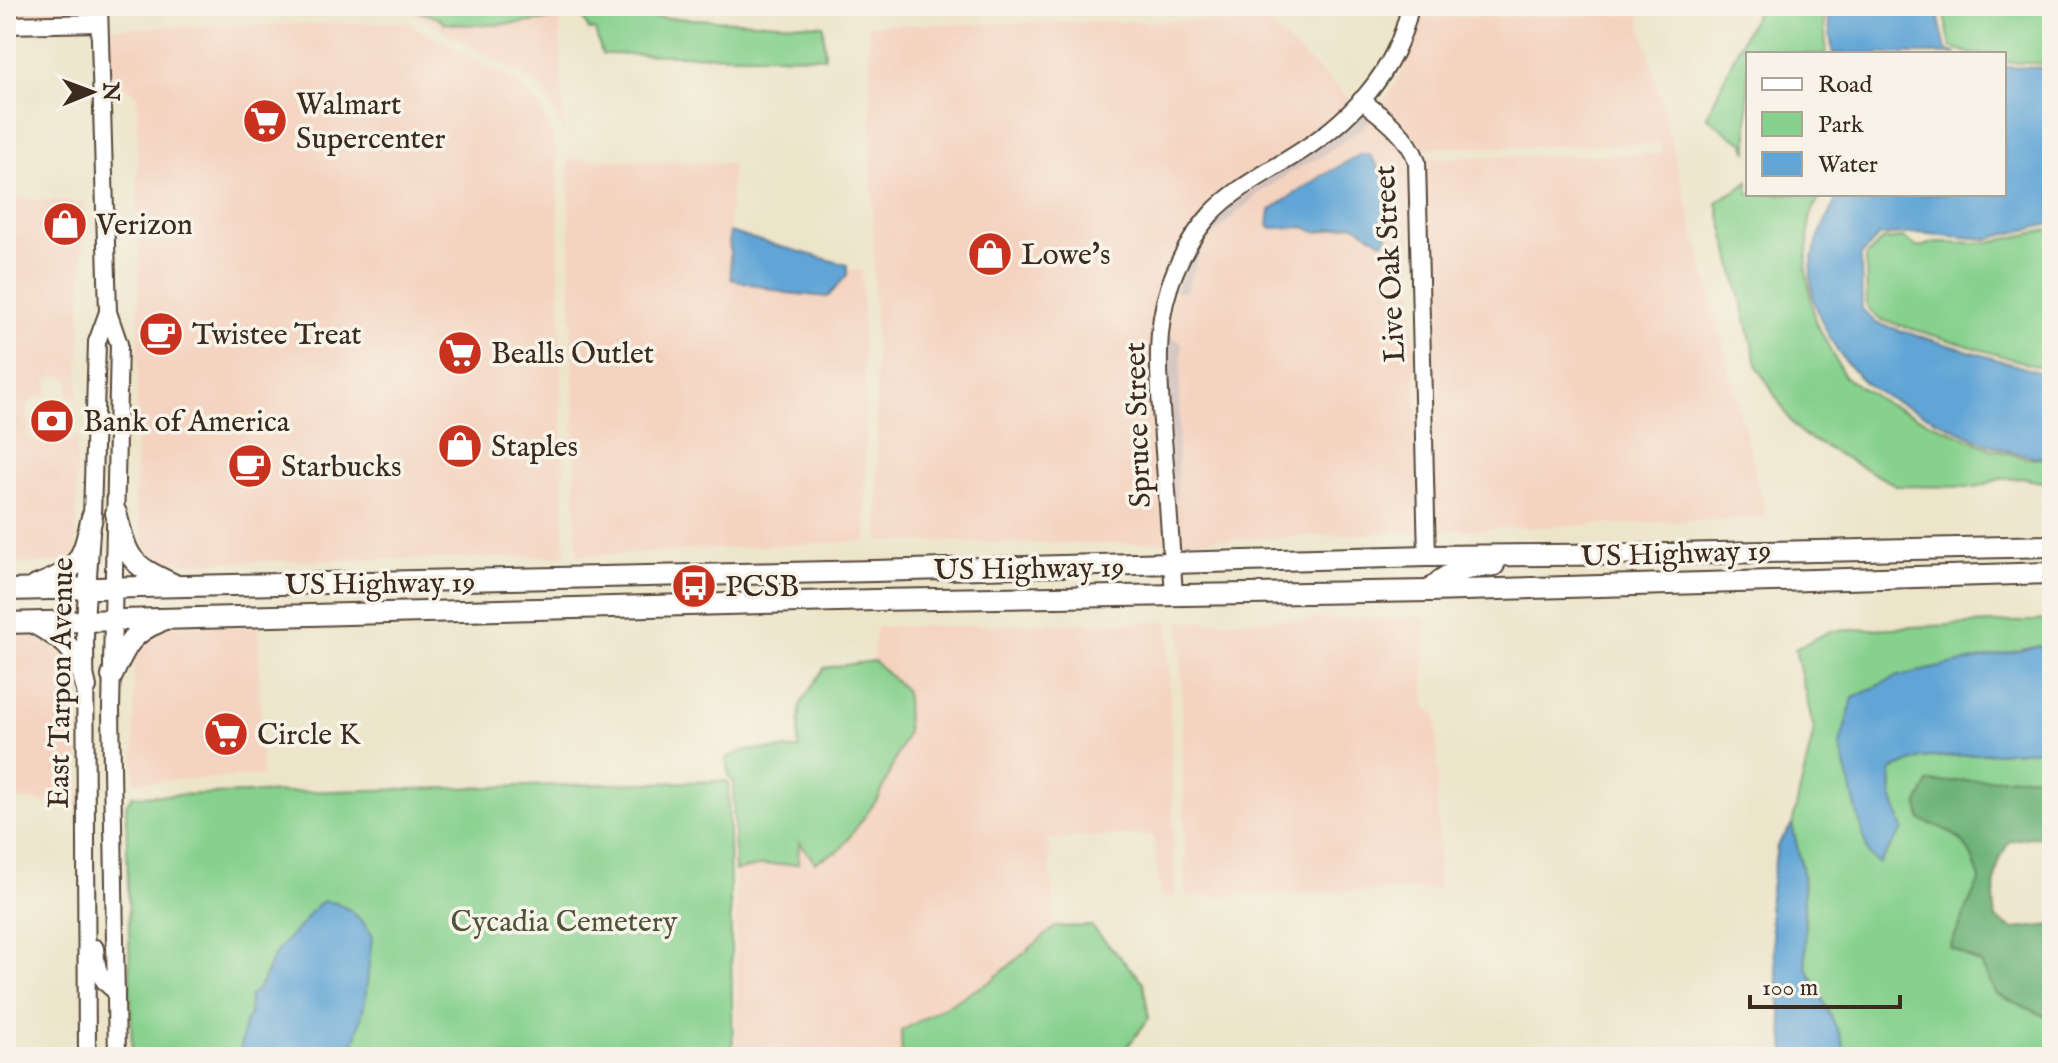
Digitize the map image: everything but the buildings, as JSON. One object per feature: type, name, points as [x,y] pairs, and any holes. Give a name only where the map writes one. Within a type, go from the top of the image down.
[{"type":"highway","points":[[116,513],[126,551],[134,562],[177,586]]},
{"type":"highway","points":[[28,589],[64,574],[80,560],[92,517]]},
{"type":"highway","name":"US Highway 19","points":[[6,590],[1427,556],[2052,546]]},
{"type":"highway","points":[[1430,591],[1450,572],[1556,555]]},
{"type":"highway","points":[[875,600],[879,593],[895,585],[927,581],[968,569]]},
{"type":"highway","points":[[741,603],[845,587],[863,580],[874,571]]},
{"type":"highway","name":"US Highway 19","points":[[6,623],[741,603],[1430,591],[2052,573]]},
{"type":"highway","points":[[112,676],[129,640],[143,628],[166,619]]},
{"type":"highway","points":[[32,622],[71,647],[81,664],[86,687]]},
{"type":"main road","points":[[1361,100],[1398,48],[1410,6]]},
{"type":"main road","points":[[6,25],[99,14]]},
{"type":"main road","name":"East Tarpon Avenue","points":[[99,14],[108,312],[119,344],[112,676],[117,1057]]},
{"type":"main road","name":"Live Oak Street","points":[[1361,100],[1392,127],[1415,153],[1417,162],[1427,556]]},
{"type":"main road","name":"Spruce Street","points":[[1174,596],[1159,377],[1160,334],[1169,286],[1191,242],[1212,212],[1269,170],[1327,135],[1345,120],[1361,100]]},
{"type":"main road","name":"East Tarpon Avenue","points":[[87,1057],[85,621],[92,517],[97,342],[108,312]]},
{"type":"main road","points":[[85,897],[94,913],[96,968],[116,991]]},
{"type":"shaded area","points":[[6,6],[93,6],[93,13],[86,18],[6,20]]},
{"type":"shaded area","points":[[264,6],[404,6],[474,26],[544,22],[560,18],[564,134],[548,100],[532,81],[412,12],[265,14]]},
{"type":"shaded area","points":[[1639,15],[1767,518],[1432,531],[1422,158],[1661,154],[1661,144],[1418,148],[1380,108],[1403,71],[1404,64],[1396,64],[1413,18]]},
{"type":"shaded area","points":[[1264,20],[1353,102],[1289,153],[1164,285],[1165,542],[879,541],[869,25]]},
{"type":"shaded area","points":[[406,22],[514,81],[538,105],[551,130],[557,157],[565,556],[172,563],[147,554],[135,502],[139,303],[137,95],[122,85],[111,85],[110,28]]},
{"type":"shaded area","points":[[1363,108],[1373,116],[1366,125],[1322,156],[1260,192],[1204,243],[1185,292],[1174,291],[1196,245],[1217,216]]},
{"type":"shaded area","points":[[1373,116],[1409,155],[1420,532],[1177,541],[1168,321],[1174,291],[1185,291],[1204,243],[1260,192],[1322,156],[1366,125]],"holes":[[[1347,160],[1382,241],[1353,224],[1315,232],[1305,227],[1272,228],[1270,210]]]},
{"type":"shaded area","points":[[568,159],[732,164],[729,232],[731,279],[847,276],[847,270],[862,270],[867,541],[577,556]]},
{"type":"shaded area","points":[[6,198],[84,202],[77,433],[77,400],[68,395],[68,380],[63,376],[52,376],[47,381],[47,396],[38,396],[26,405],[27,437],[32,442],[72,441],[77,437],[76,556],[71,561],[6,565]]},
{"type":"shaded area","points":[[1166,333],[1182,343],[1175,521],[1165,377]]},
{"type":"shaded area","points":[[1425,617],[1424,701],[1426,708],[1437,716],[1439,889],[1186,897],[1180,622]]},
{"type":"shaded area","points":[[1168,622],[1175,897],[1161,897],[1153,835],[1048,838],[1055,927],[991,981],[902,1031],[902,1057],[738,1057],[735,871],[763,865],[797,864],[799,841],[815,861],[840,850],[879,797],[907,733],[906,691],[872,661],[876,627]]},
{"type":"shaded area","points":[[258,625],[262,776],[134,782],[134,643],[169,626]]},
{"type":"shaded area","points":[[38,636],[73,661],[80,685],[80,806],[6,798],[6,637]]},
{"type":"green space","points":[[404,6],[649,6],[645,17],[823,25],[825,57],[602,54],[595,30],[589,30],[581,14],[513,24],[478,25],[444,23],[441,19]]},
{"type":"green space","points":[[1761,6],[1822,6],[1827,52],[1746,52],[1746,147],[1744,142],[1728,134],[1707,116],[1746,31]]},
{"type":"green space","points":[[1954,6],[2052,6],[2052,64],[2006,62],[2006,52],[1965,52],[1951,47],[1944,15]]},
{"type":"green space","points":[[1746,183],[1746,196],[1820,196],[1810,217],[1806,270],[1815,321],[1845,377],[1887,404],[1992,449],[2027,458],[2052,459],[2052,484],[2021,478],[2000,479],[1976,487],[1897,486],[1803,435],[1792,423],[1758,368],[1717,203]]},
{"type":"green space","points":[[2052,229],[2052,371],[1879,319],[1867,307],[1866,257],[1882,240],[1904,238],[1918,248],[1935,242],[1987,243]]},
{"type":"green space","points":[[2052,620],[2052,645],[1898,676],[1854,698],[1903,830],[1892,796],[1891,770],[1921,758],[2052,749],[2052,775],[1928,783],[1921,820],[1953,834],[1966,846],[1980,879],[1950,947],[1981,964],[1996,994],[2052,1019],[2052,1057],[1848,1057],[1806,966],[1803,872],[1792,825],[1814,730],[1795,649],[1830,631]]},
{"type":"green space","points":[[874,661],[906,691],[907,733],[879,797],[840,850],[815,862],[799,842],[798,864],[763,865],[735,871],[733,781],[729,777],[726,758],[745,750],[798,749],[800,705],[824,668]]},
{"type":"green space","points":[[2052,775],[2052,838],[2030,837],[2010,841],[1997,869],[1994,899],[1996,919],[2014,929],[2052,925],[2052,1019],[1996,994],[1981,964],[1950,947],[1980,879],[1966,846],[1953,834],[1921,820],[1918,804],[1928,783]]},
{"type":"green space","name":"Cycadia Cemetery","points":[[728,781],[733,1057],[132,1057],[126,805],[132,796]]},
{"type":"green space","points":[[1091,926],[1143,982],[1149,1018],[1125,1050],[1115,1057],[902,1057],[901,1031],[991,981],[1055,927]]},
{"type":"water","points":[[1826,6],[1947,6],[1938,14],[1946,50],[1952,52],[1833,52]]},
{"type":"water","points":[[2006,67],[2052,68],[2052,224],[1986,239],[1917,233],[1879,236],[1861,256],[1862,309],[1876,323],[2052,376],[2052,458],[2021,454],[1964,434],[1897,403],[1863,381],[1832,342],[1813,296],[1812,259],[1838,196],[2006,196]]},
{"type":"water","points":[[1361,154],[1369,154],[1376,164],[1389,194],[1386,239],[1382,242],[1353,224],[1315,232],[1305,227],[1272,228],[1268,225],[1270,210]]},
{"type":"water","points":[[729,232],[847,265],[847,275],[828,297],[787,293],[731,279]]},
{"type":"water","points":[[2052,645],[2052,749],[1921,758],[1891,770],[1892,796],[1903,830],[1879,864],[1868,854],[1840,745],[1853,698],[1898,676]]},
{"type":"water","points":[[1792,825],[1803,872],[1806,966],[1848,1057],[1786,1057],[1769,904],[1777,846]]},
{"type":"water","points":[[324,901],[350,910],[364,923],[372,937],[365,1002],[356,1038],[347,1055],[239,1057],[245,1021],[249,1017],[250,996],[261,983],[279,948]]},
{"type":"place","name":"Walmart Supercenter","points":[[265,121]]},
{"type":"place","name":"Verizon","points":[[65,224]]},
{"type":"place","name":"Lowe's","points":[[990,254]]},
{"type":"place","name":"Twistee Treat","points":[[161,334]]},
{"type":"place","name":"Bealls Outlet","points":[[460,353]]},
{"type":"place","name":"Bank of America","points":[[52,421]]},
{"type":"place","name":"Staples","points":[[460,446]]},
{"type":"place","name":"Starbucks","points":[[250,466]]},
{"type":"place","name":"PCSB","points":[[694,586]]},
{"type":"place","name":"Circle K","points":[[226,734]]}]
